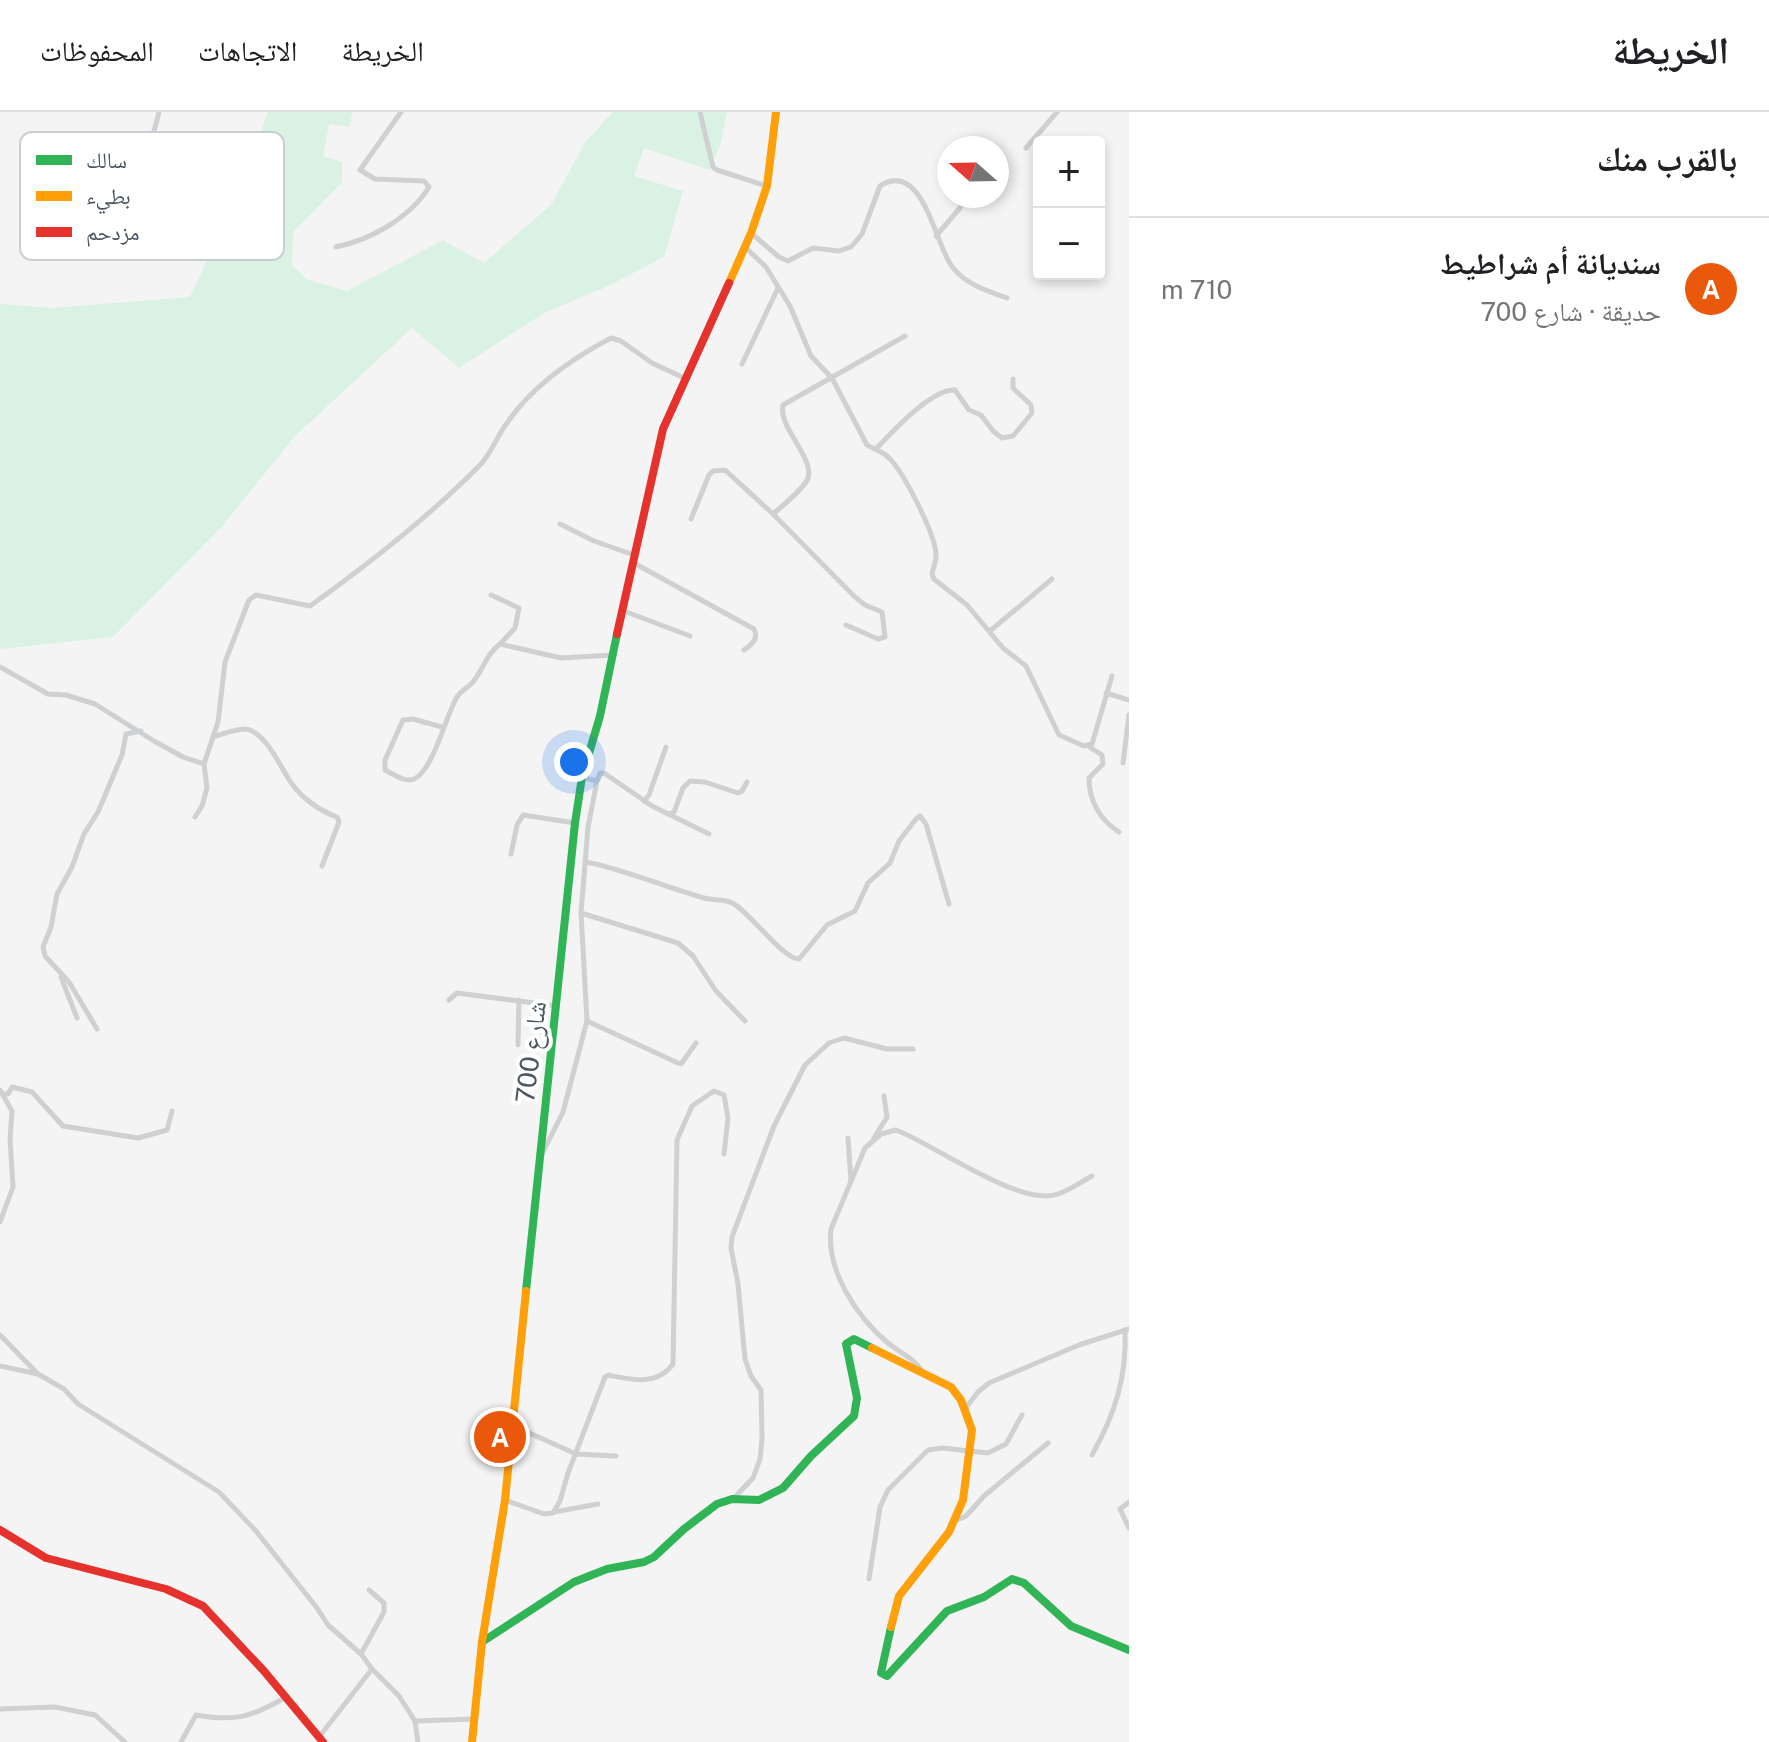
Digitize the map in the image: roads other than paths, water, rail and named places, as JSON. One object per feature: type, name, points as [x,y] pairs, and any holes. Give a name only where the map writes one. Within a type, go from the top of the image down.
[{"type":"main road","name":"شارع 700","points":[[472,1742],[482,1642],[514,1426],[520,1329],[582,777],[600,716],[663,429],[751,233],[767,186],[776,112]]},
{"type":"main road","points":[[482,1642],[574,1582],[607,1569],[654,1557],[711,1508],[732,1499],[759,1500],[776,1493],[854,1416],[857,1398],[847,1348],[849,1340],[858,1341],[951,1387],[965,1409],[972,1430],[966,1487],[955,1521],[899,1596],[881,1664],[883,1675],[891,1674],[947,1611],[984,1597],[1012,1579],[1024,1583],[1071,1626],[1129,1650]]},
{"type":"main road","points":[[0,1530],[46,1558],[131,1578],[194,1601],[212,1614],[321,1740]]},
{"type":"street","points":[[153,132],[159,112]]},
{"type":"street","points":[[336,247],[362,241],[375,234],[414,206],[429,187],[424,181],[375,179],[360,170],[401,112]]},
{"type":"street","points":[[700,112],[713,167],[767,186]]},
{"type":"street","points":[[1026,148],[1057,112]]},
{"type":"street","points":[[751,233],[788,261],[813,248],[844,250],[851,247],[862,234],[875,192],[891,181],[901,181],[916,190],[949,263],[964,280],[1007,298]]},
{"type":"street","points":[[936,236],[960,208]]},
{"type":"street","points":[[745,247],[759,258],[790,306],[811,356],[832,378],[867,445],[893,462],[921,511],[935,546],[934,579],[967,605],[1003,648],[1026,666],[1059,735],[1102,755],[1103,764],[1089,778],[1089,789],[1105,823],[1119,832]]},
{"type":"street","points":[[742,364],[778,287]]},
{"type":"street","points":[[773,514],[806,483],[809,475],[782,415],[782,408],[792,398],[905,336]]},
{"type":"street","points":[[195,817],[207,788],[204,764],[215,736],[225,662],[249,600],[256,595],[310,606],[335,588],[401,539],[482,463],[507,422],[554,373],[611,338],[684,378]]},
{"type":"street","points":[[876,449],[912,414],[950,389],[955,390],[969,410],[981,415],[997,435],[1013,436],[1029,419],[1032,409],[1015,392],[1013,379]]},
{"type":"street","points":[[691,519],[709,475],[725,470],[855,597],[882,612],[885,637],[878,639],[846,625]]},
{"type":"street","points":[[560,524],[634,559],[754,629],[757,634],[755,640],[744,650]]},
{"type":"street","points":[[990,631],[1052,579]]},
{"type":"street","points":[[442,727],[413,719],[403,720],[385,760],[385,770],[406,780],[416,778],[436,746],[458,695],[471,684],[486,658],[515,628],[519,608],[491,595]]},
{"type":"street","points":[[624,611],[690,636]]},
{"type":"street","points":[[500,644],[561,658],[614,654]]},
{"type":"street","points":[[0,667],[48,694],[66,695],[95,704],[183,757],[204,764]]},
{"type":"street","points":[[1088,746],[1094,740],[1112,676]]},
{"type":"street","points":[[1106,693],[1129,700]]},
{"type":"street","points":[[1123,763],[1129,715]]},
{"type":"street","points":[[215,736],[245,729],[257,734],[293,786],[320,810],[337,817],[339,822],[322,866]]},
{"type":"street","points":[[97,1029],[69,982],[45,956],[43,947],[51,927],[57,894],[72,867],[84,834],[98,812],[122,755],[126,734],[141,731]]},
{"type":"street","points":[[644,801],[666,747]]},
{"type":"street","points":[[538,1160],[563,1112],[587,1021],[581,913],[588,827],[600,773],[644,801],[709,834]]},
{"type":"street","points":[[582,777],[597,781]]},
{"type":"street","points":[[668,814],[674,812],[685,785],[690,781],[705,782],[738,793],[747,782]]},
{"type":"street","points":[[511,854],[517,825],[523,815],[575,823]]},
{"type":"street","points":[[586,862],[615,868],[706,899],[733,904],[787,955],[799,959],[827,925],[855,911],[868,883],[890,863],[899,841],[920,816],[926,824],[949,904]]},
{"type":"street","points":[[581,913],[678,943],[693,956],[716,991],[745,1021]]},
{"type":"street","points":[[61,976],[77,1018]]},
{"type":"street","points":[[449,1000],[457,993],[557,1006]]},
{"type":"street","points":[[518,1045],[519,1000]]},
{"type":"street","points":[[587,1021],[681,1064],[696,1043]]},
{"type":"street","points":[[732,1499],[747,1486],[757,1468],[762,1439],[761,1390],[751,1376],[745,1359],[732,1237],[774,1126],[805,1065],[829,1043],[844,1038],[887,1049],[913,1049]]},
{"type":"street","points":[[2,1092],[8,1094],[12,1087],[32,1092],[63,1126],[120,1137],[138,1138],[167,1130],[172,1111]]},
{"type":"street","points":[[553,1513],[560,1501],[597,1394],[607,1376],[647,1380],[666,1373],[673,1364],[677,1140],[692,1106],[714,1091],[724,1095],[728,1108],[724,1154]]},
{"type":"street","points":[[0,1222],[13,1187],[12,1111],[2,1092]]},
{"type":"street","points":[[871,1143],[887,1117],[884,1096]]},
{"type":"street","points":[[923,1372],[914,1360],[888,1343],[852,1303],[838,1273],[829,1242],[831,1229],[865,1148],[881,1134],[896,1130],[984,1177],[1041,1195],[1057,1195],[1092,1176]]},
{"type":"street","points":[[848,1138],[851,1182]]},
{"type":"street","points":[[965,1409],[989,1383],[1079,1345],[1127,1330],[1120,1395],[1110,1423],[1092,1455]]},
{"type":"street","points":[[0,1335],[38,1374],[64,1389],[83,1408],[219,1492],[256,1531],[328,1625],[361,1654],[399,1696],[415,1721],[418,1742]]},
{"type":"street","points":[[0,1366],[38,1374]]},
{"type":"street","points":[[869,1579],[880,1507],[888,1490],[928,1450],[942,1448],[988,1453],[1006,1444],[1022,1415]]},
{"type":"street","points":[[514,1426],[576,1454],[616,1456]]},
{"type":"street","points":[[955,1521],[966,1516],[984,1496],[1048,1443]]},
{"type":"street","points":[[505,1500],[544,1514],[598,1504]]},
{"type":"street","points":[[1129,1502],[1120,1509],[1129,1528]]},
{"type":"street","points":[[361,1654],[384,1607],[382,1599],[369,1590]]},
{"type":"street","points":[[321,1740],[372,1669]]},
{"type":"street","points":[[181,1742],[196,1715],[227,1719],[269,1707],[286,1697]]},
{"type":"street","points":[[0,1709],[55,1707],[95,1715],[125,1742]]},
{"type":"street","points":[[415,1721],[475,1719]]},
{"type":"place","name":"سنديانة أم شراطيط","points":[[500,1437]]}]
